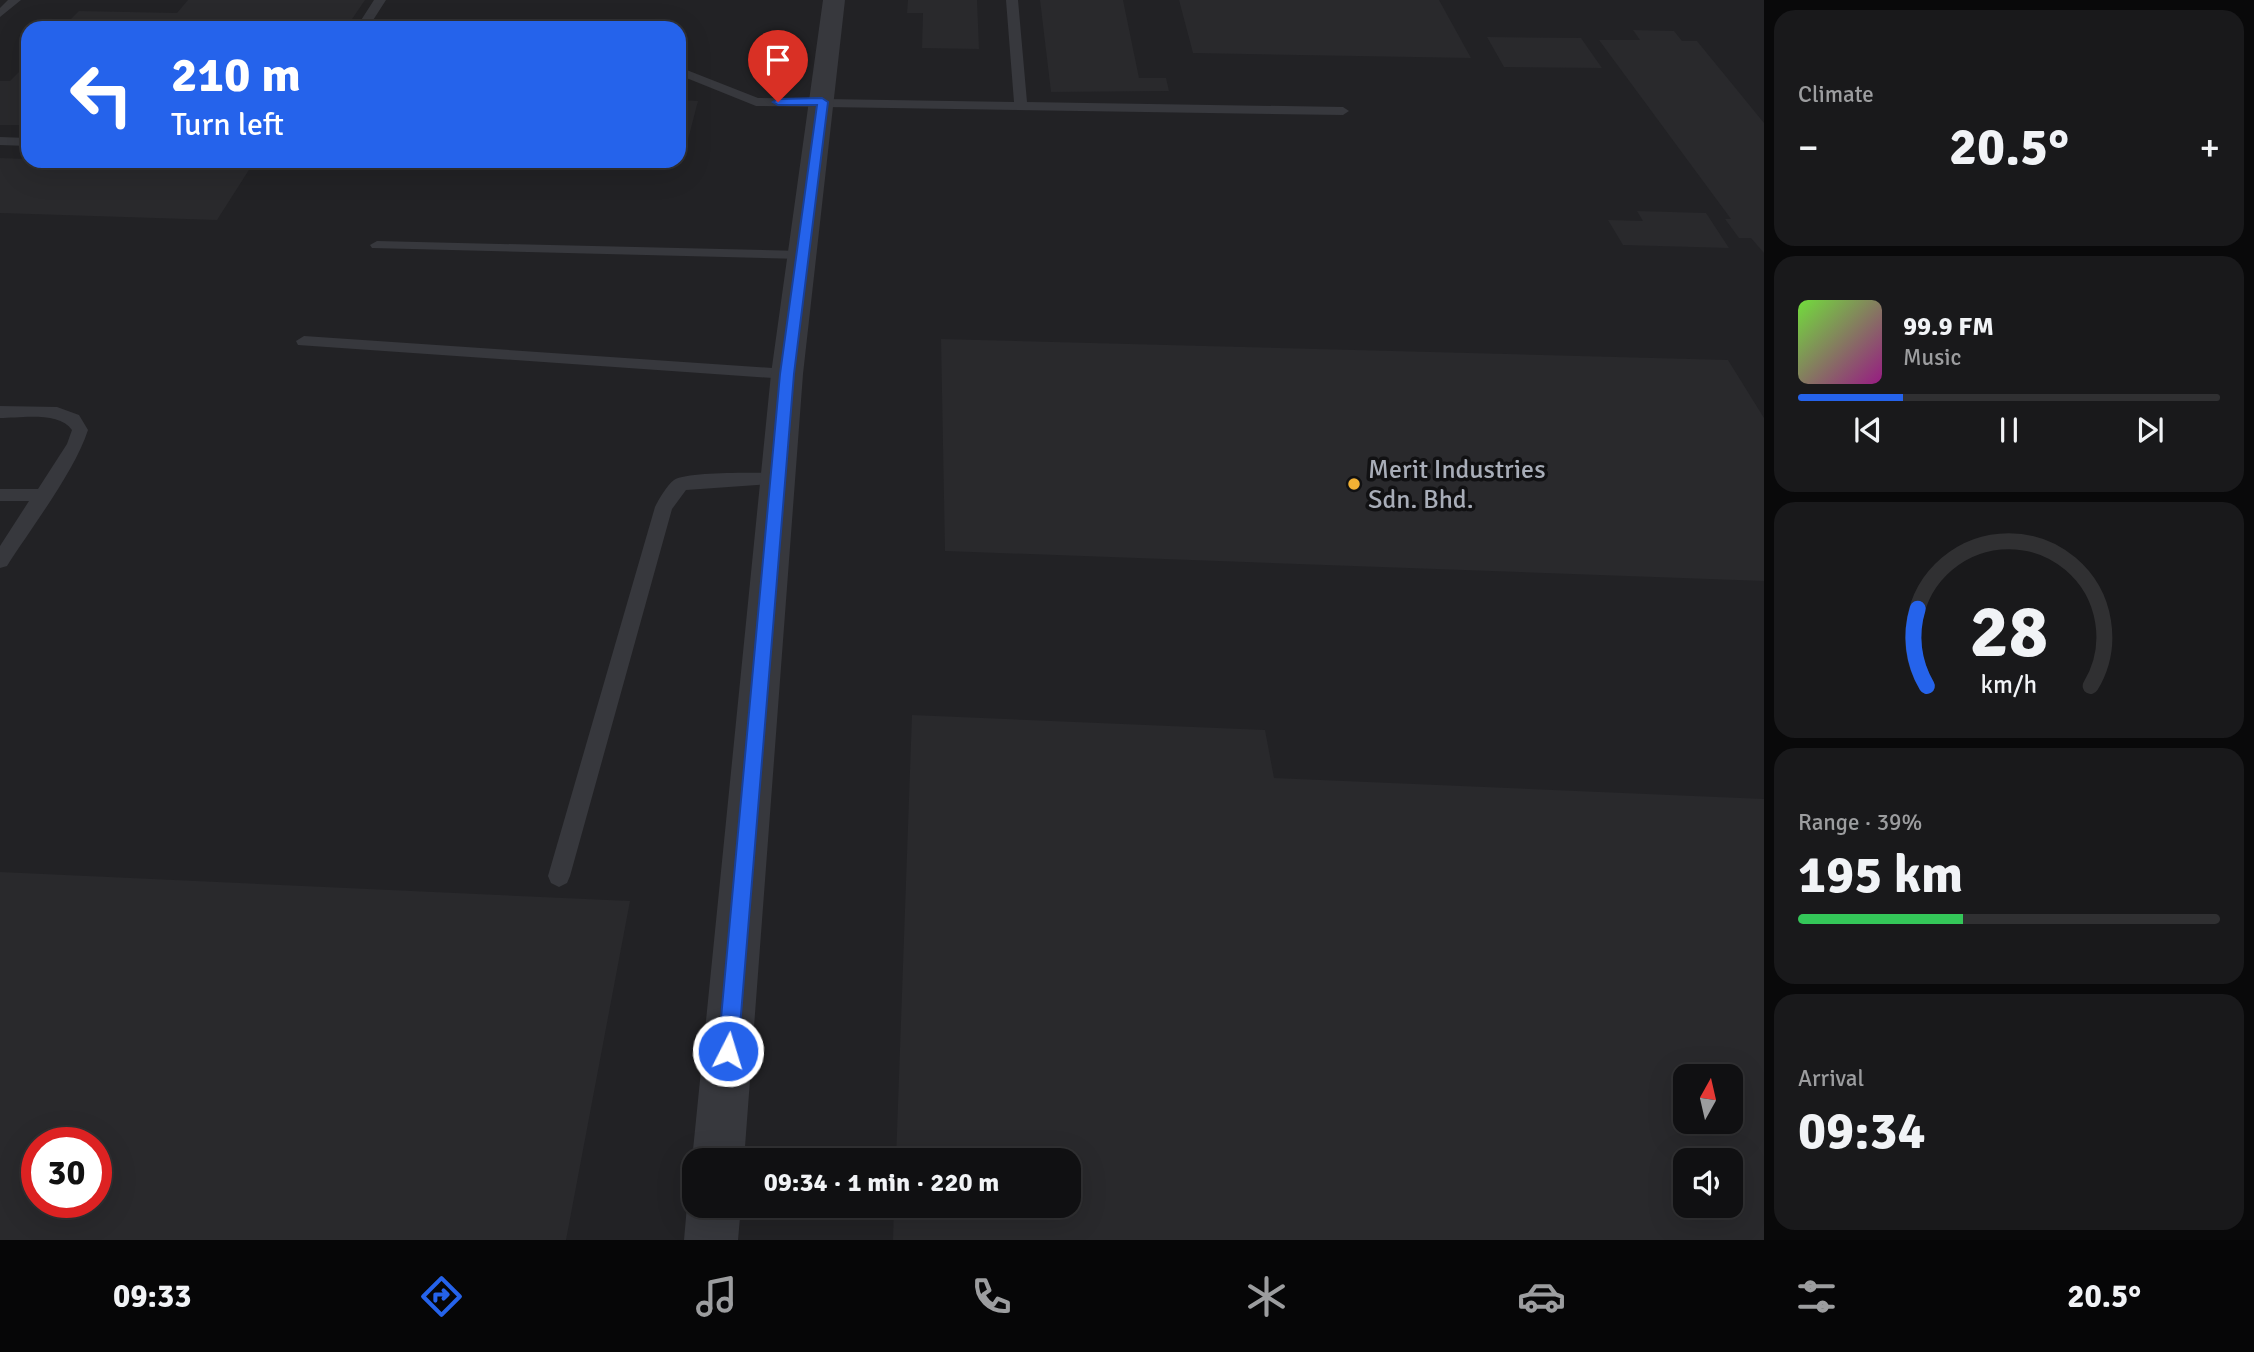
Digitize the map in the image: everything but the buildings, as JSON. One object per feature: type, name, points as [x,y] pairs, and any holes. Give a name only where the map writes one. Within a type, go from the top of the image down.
[{"type":"street","points":[[719,1148],[787,374],[834,0]]},
{"type":"street","points":[[712,1240],[714,1218]]},
{"type":"lane","points":[[0,14],[15,0]]},
{"type":"lane","points":[[366,21],[380,0]]},
{"type":"lane","points":[[1012,0],[1021,105]]},
{"type":"lane","points":[[686,74],[756,102],[1343,111]]},
{"type":"lane","points":[[0,141],[21,142]]},
{"type":"lane","points":[[377,244],[802,256]]},
{"type":"lane","points":[[304,341],[787,374]]},
{"type":"lane","points":[[0,412],[57,413],[73,419],[79,430],[75,445],[0,561]]},
{"type":"lane","points":[[559,876],[664,507],[681,485],[704,481],[778,479]]},
{"type":"lane","points":[[0,495],[43,495]]},
{"type":"shaded area","points":[[0,0],[1764,0],[1764,1240],[0,1240]]},
{"type":"place","name":"Merit Industries Sdn. Bhd.","points":[[1354,484]]},
{"type":"route","points":[[728,1051],[787,374],[822,102],[778,102]]}]
